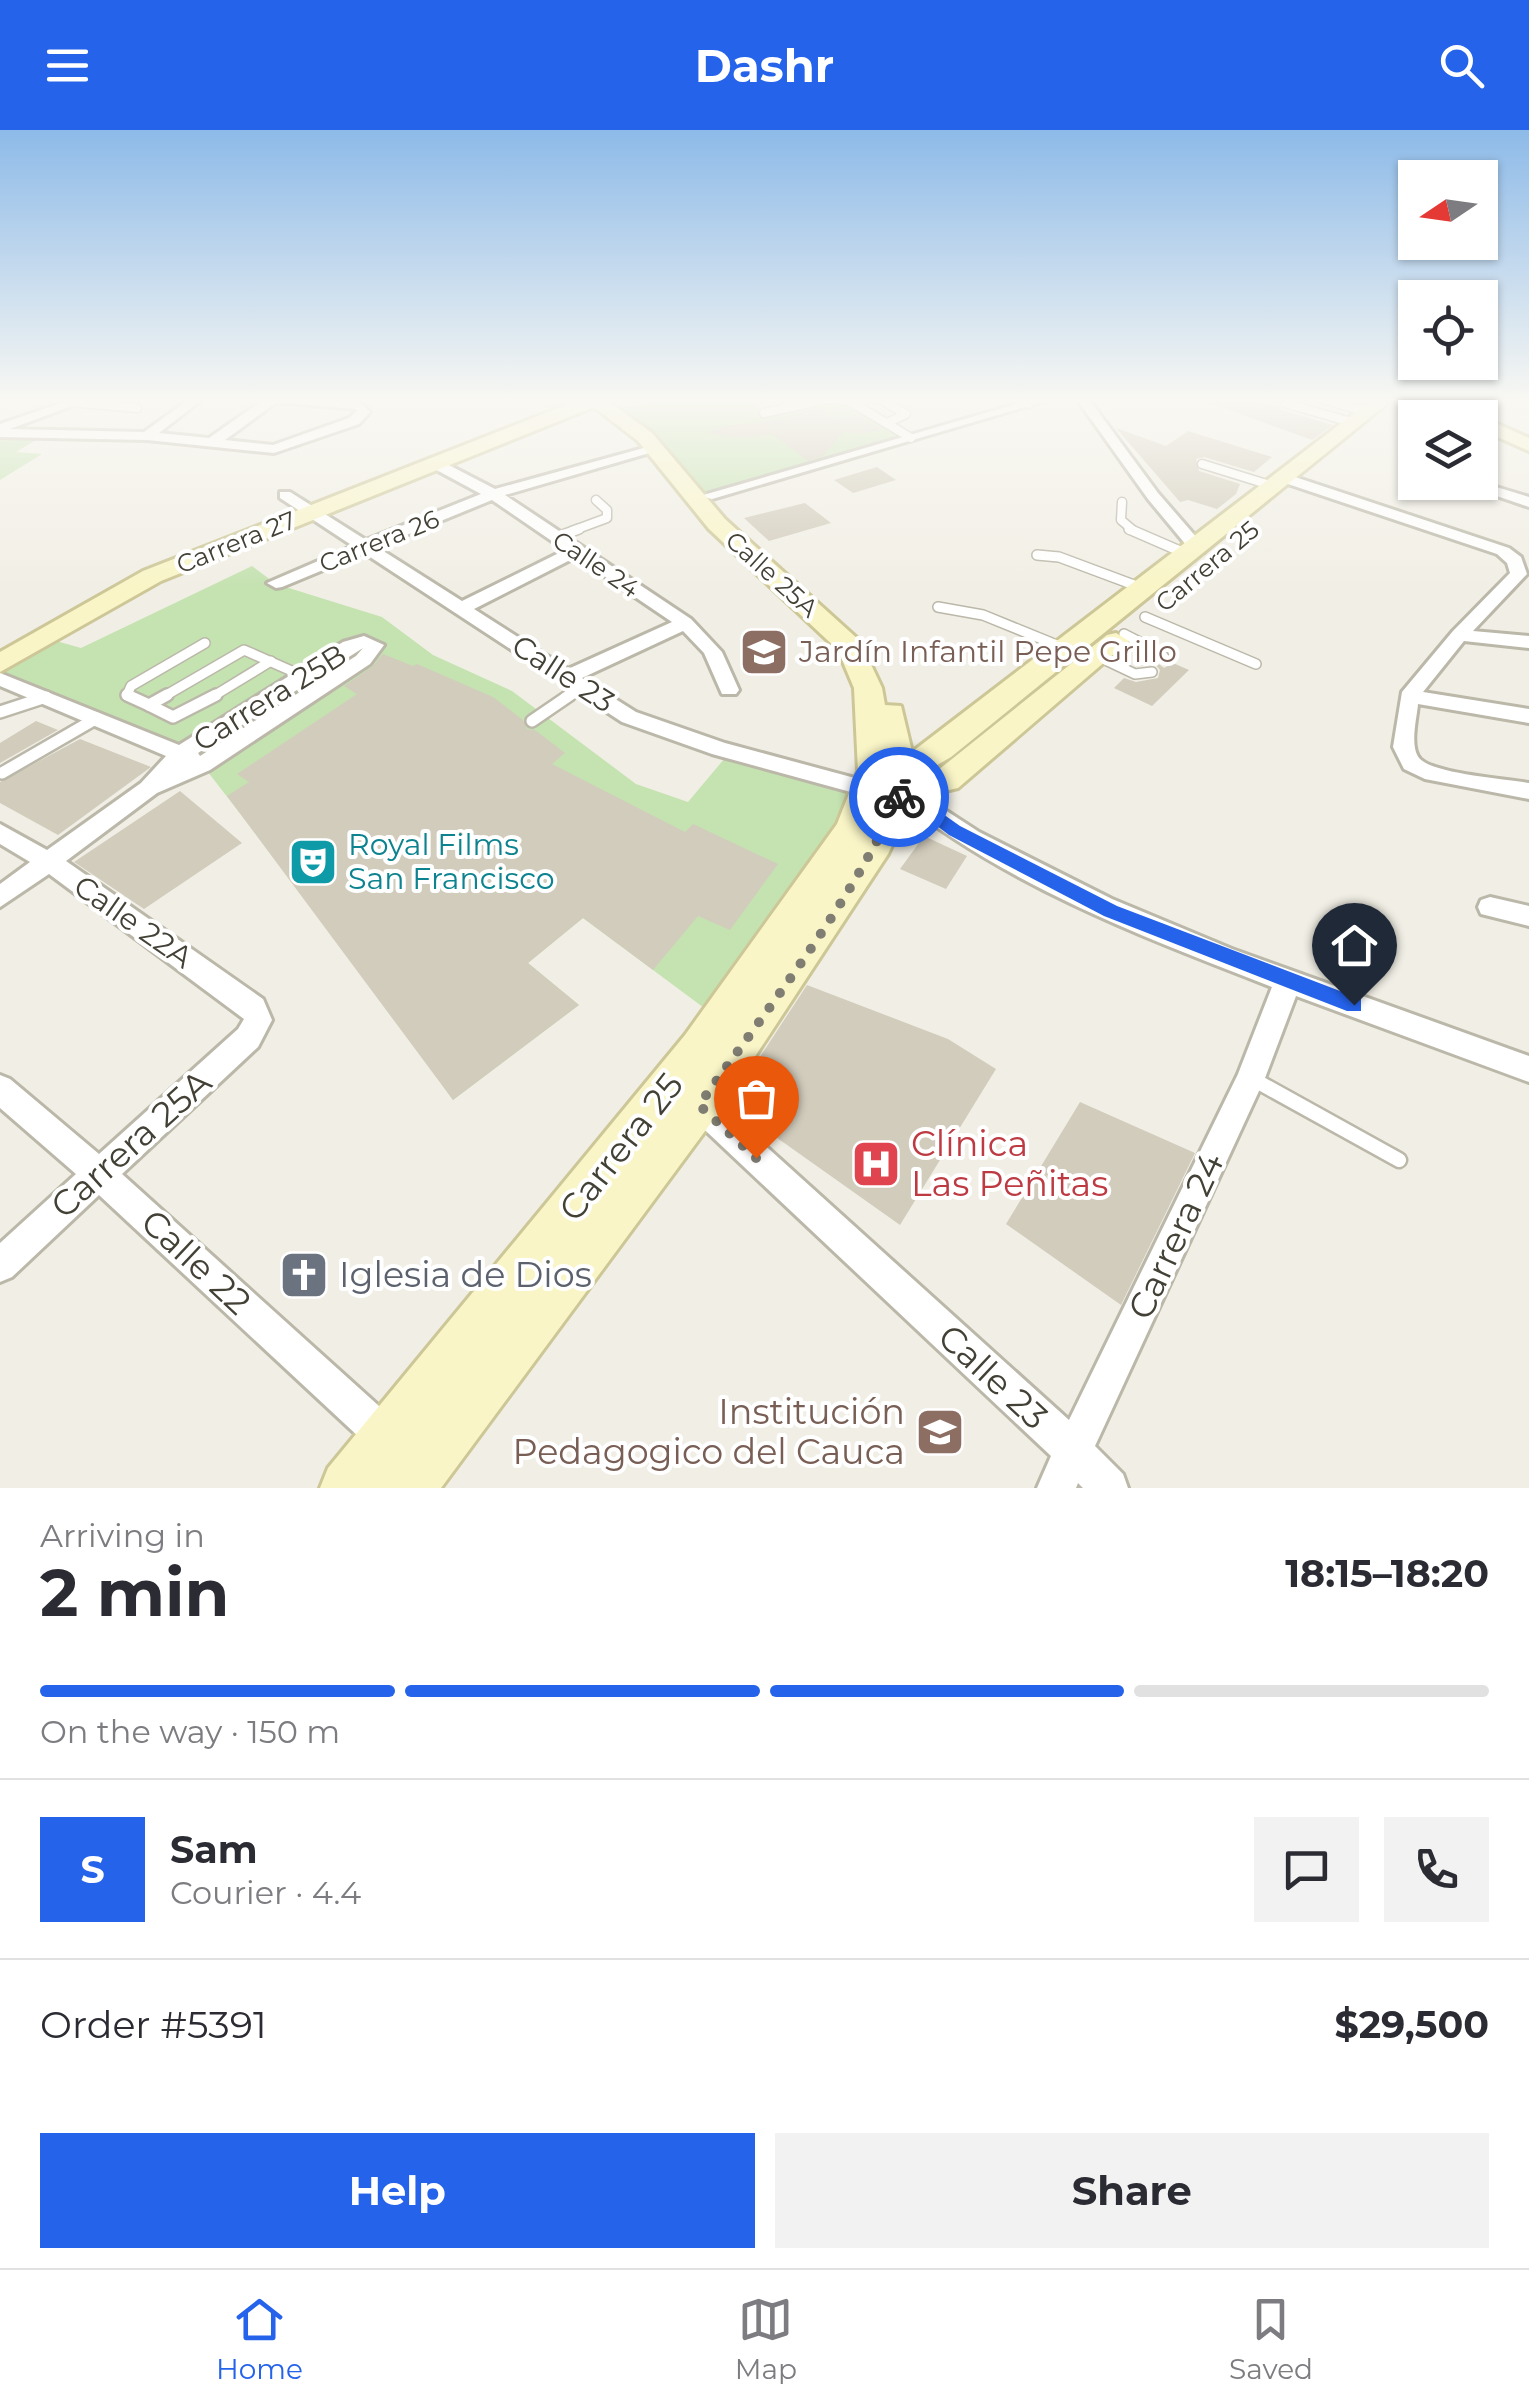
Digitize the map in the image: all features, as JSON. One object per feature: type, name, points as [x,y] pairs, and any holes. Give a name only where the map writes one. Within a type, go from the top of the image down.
[{"type":"main road","name":"Carrera 27","points":[[0,664],[61,624],[152,576],[442,461]]},
{"type":"main road","name":"Calle 25A","points":[[667,461],[717,524],[850,648],[868,688],[888,777]]},
{"type":"main road","points":[[668,461],[698,495],[708,496]]},
{"type":"main road","name":"Calle 25A","points":[[679,461],[708,496],[864,642],[883,683],[888,777]]},
{"type":"main road","name":"Carrera 25","points":[[888,777],[947,780],[1145,617],[1311,461]]},
{"type":"main road","name":"Carrera 25","points":[[348,1488],[699,1048],[888,777],[940,750],[1193,552],[1318,461]]},
{"type":"main road","name":"Carrera 25","points":[[406,1488],[699,1105],[848,890],[876,846],[888,777]]},
{"type":"street","name":"Carrera 26","points":[[276,584],[493,494],[626,461]]},
{"type":"street","points":[[708,496],[829,461]]},
{"type":"street","points":[[1128,461],[1193,552]]},
{"type":"street","name":"Calle 24","points":[[436,464],[493,494],[710,644],[721,662],[729,690]]},
{"type":"street","points":[[1287,483],[1503,552],[1515,561],[1524,575],[1459,635],[1408,696],[1404,747],[1412,764],[1434,774],[1529,791]]},
{"type":"street","points":[[1498,493],[1529,502]]},
{"type":"street","name":"Calle 23","points":[[285,495],[629,717],[674,735],[888,777]]},
{"type":"street","points":[[460,609],[576,551]]},
{"type":"street","points":[[569,676],[684,624]]},
{"type":"street","points":[[1459,635],[1529,642]]},
{"type":"street","name":"Carrera 25B","points":[[0,897],[149,788],[181,754],[350,646],[364,642],[375,645],[363,660],[202,765],[149,788]]},
{"type":"street","points":[[0,679],[202,765]]},
{"type":"street","points":[[1408,696],[1529,716]]},
{"type":"street","points":[[888,777],[954,830],[1110,911],[1288,981],[1529,1068]]},
{"type":"street","name":"Calle 22A","points":[[0,833],[49,862],[253,1008],[258,1020]]},
{"type":"street","points":[[1490,907],[1529,916]]},
{"type":"street","name":"Carrera 24","points":[[1056,1488],[1251,1078],[1288,981]]},
{"type":"street","name":"Carrera 25A","points":[[0,1265],[248,1038],[258,1020]]},
{"type":"street","name":"Calle 22","points":[[0,1089],[98,1172],[388,1439]]},
{"type":"street","name":"Calle 23","points":[[699,1105],[1074,1450],[1108,1488]]},
{"type":"lane","points":[[1202,464],[1287,483]]},
{"type":"lane","points":[[557,538],[607,518],[607,510],[596,500]]},
{"type":"lane","points":[[1122,502],[1121,520],[1129,528],[1193,552]]},
{"type":"lane","points":[[1037,555],[1059,557],[1146,590]]},
{"type":"lane","points":[[938,607],[983,616],[1068,650]]},
{"type":"lane","points":[[1145,617],[1256,664]]},
{"type":"lane","points":[[1124,634],[1162,653],[1166,660]]},
{"type":"lane","points":[[205,643],[127,691],[128,695],[178,716],[271,661]]},
{"type":"lane","points":[[148,705],[244,650],[303,676]]},
{"type":"lane","points":[[1097,656],[1135,674],[1152,672]]},
{"type":"lane","points":[[532,721],[566,696],[588,689]]},
{"type":"lane","points":[[0,712],[46,697]]},
{"type":"lane","points":[[2,773],[97,718]]},
{"type":"lane","points":[[1251,1078],[1400,1160]]},
{"type":"green space","points":[[0,461],[30,461],[0,480]]},
{"type":"green space","points":[[678,461],[829,461],[707,496]]},
{"type":"green space","points":[[252,566],[276,584],[382,617],[433,655],[512,691],[636,784],[688,802],[730,752],[869,789],[719,1019],[583,918],[528,963],[579,1005],[453,1100],[336,937],[204,767],[0,679],[0,664],[42,637],[81,648]]},
{"type":"building","points":[[1145,461],[1197,461],[1199,471],[1240,484],[1236,494],[1217,509],[1188,500],[1180,502]]},
{"type":"building","points":[[1219,461],[1267,461],[1254,472]]},
{"type":"building","points":[[877,467],[896,480],[853,493],[834,480]]},
{"type":"building","points":[[805,503],[831,523],[769,541],[744,518]]},
{"type":"building","points":[[383,654],[413,666],[417,664],[493,697],[523,720],[527,729],[535,730],[565,753],[552,764],[685,832],[693,824],[778,864],[730,930],[698,916],[653,970],[583,918],[528,963],[579,1005],[453,1100],[227,796],[249,782],[237,774],[357,694],[344,686],[372,667]]},
{"type":"building","points":[[1147,655],[1164,668],[1173,663],[1189,670],[1152,706],[1114,688],[1124,678],[1136,682],[1158,678],[1160,670],[1156,665],[1136,666]]},
{"type":"building","points":[[36,721],[58,730],[0,763],[0,743]]},
{"type":"building","points":[[80,739],[151,767],[58,835],[0,803],[0,782]]},
{"type":"building","points":[[180,791],[242,843],[144,909],[74,862]]},
{"type":"building","points":[[924,836],[967,856],[946,889],[900,869]]},
{"type":"building","name":"Clínica Las Peñitas","points":[[807,985],[948,1039],[996,1069],[900,1225],[729,1104]]},
{"type":"building","points":[[1080,1102],[1195,1153],[1121,1305],[1006,1224]]},
{"type":"way so far","points":[[756,1158],[699,1105],[848,890],[876,846],[899,797]]},
{"type":"place","name":"Jardín Infantil Pepe Grillo","points":[[764,652]]},
{"type":"place","name":"Royal Films San Francisco","points":[[313,862]]},
{"type":"place","name":"Clínica Las Peñitas","points":[[876,1164]]},
{"type":"place","name":"Iglesia de Dios","points":[[304,1275]]},
{"type":"place","name":"Institución Pedagogico del Cauca","points":[[940,1432]]},
{"type":"route","points":[[899,797],[902,790],[954,830],[1110,911],[1354,1005]]}]
